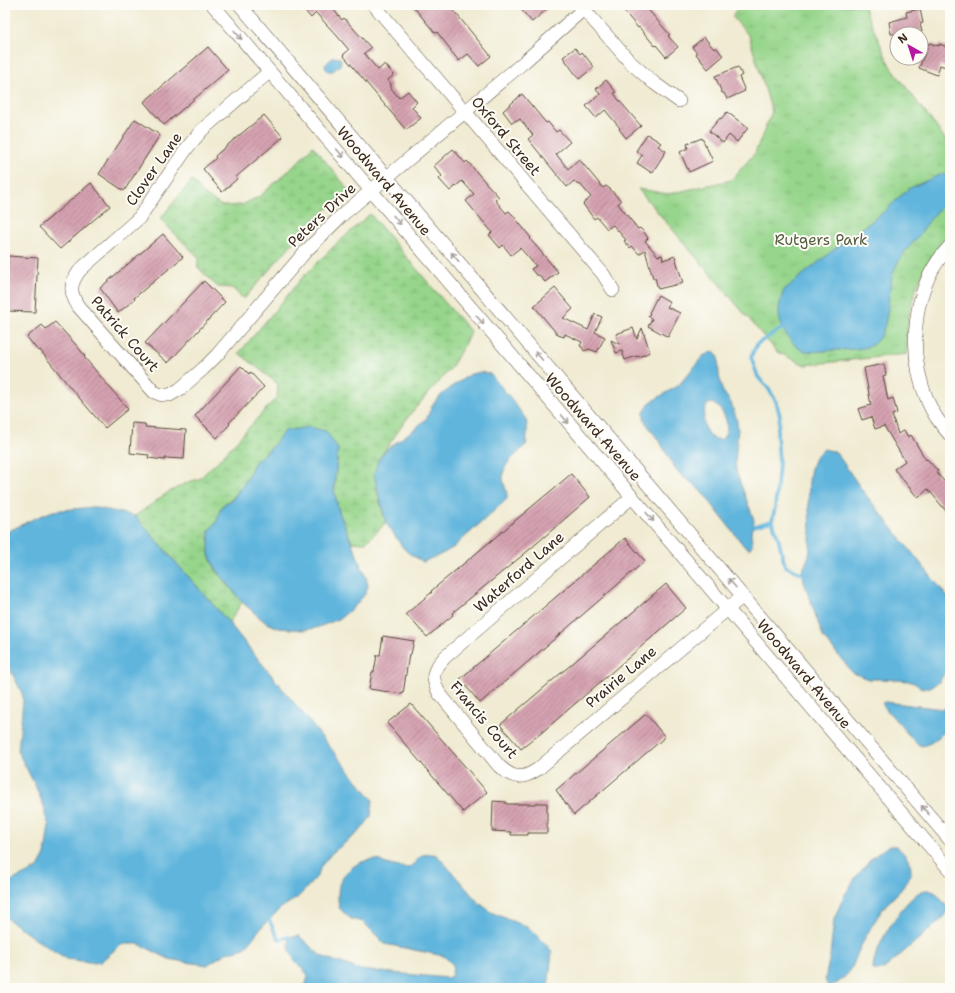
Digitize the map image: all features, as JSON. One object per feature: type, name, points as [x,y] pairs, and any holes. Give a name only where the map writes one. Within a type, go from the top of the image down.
[{"type":"street","name":"Woodward Avenue","points":[[213,5],[950,870]]},
{"type":"street","name":"Woodward Avenue","points":[[240,5],[950,840]]},
{"type":"street","name":"Oxford Street","points":[[374,5],[603,274],[613,290]]},
{"type":"street","name":"Peters Drive","points":[[162,395],[170,395],[180,389],[217,355],[305,252],[341,216],[465,112],[584,6]]},
{"type":"street","points":[[584,6],[634,66],[679,101]]},
{"type":"street","name":"Clover Lane","points":[[71,288],[74,278],[80,270],[139,218],[186,148],[202,130],[269,72]]},
{"type":"street","points":[[950,246],[928,277],[921,298],[915,326],[915,355],[920,381],[928,404],[950,435]]},
{"type":"street","name":"Patrick Court","points":[[71,288],[73,297],[78,306],[154,392],[162,395]]},
{"type":"street","name":"Waterford Lane","points":[[433,677],[435,670],[445,657],[632,497]]},
{"type":"street","name":"Prairie Lane","points":[[518,777],[528,776],[538,769],[743,596]]},
{"type":"street","name":"Francis Court","points":[[433,677],[439,694],[499,766],[507,774],[518,777]]},
{"type":"green space","name":"Rutgers Park","points":[[741,5],[863,5],[889,66],[950,145],[950,233],[928,263],[917,286],[908,323],[907,354],[805,365],[777,352],[638,189],[669,194],[731,180],[755,153],[772,112],[749,36],[732,16]]},
{"type":"green space","points":[[313,146],[349,190],[319,216],[296,239],[244,299],[232,288],[218,287],[197,266],[199,258],[160,219],[192,180],[203,194],[222,206],[242,205],[260,196],[294,166]]},
{"type":"green space","points":[[370,214],[471,332],[451,368],[411,413],[378,460],[376,489],[386,523],[367,541],[363,543],[352,542],[339,512],[334,490],[338,449],[284,431],[272,447],[254,463],[247,479],[231,500],[225,503],[220,510],[217,521],[209,531],[209,555],[212,562],[223,580],[242,602],[229,623],[135,516],[167,493],[188,482],[199,479],[217,462],[277,397],[278,384],[239,353],[302,278],[331,249]]},
{"type":"water","points":[[333,57],[340,58],[340,65],[333,71],[328,71],[325,65]]},
{"type":"water","points":[[941,174],[950,176],[950,200],[941,207],[898,262],[891,283],[886,322],[878,339],[872,345],[856,349],[809,352],[797,347],[786,335],[779,317],[781,297],[784,290],[842,243],[885,211],[908,189]]},
{"type":"water","points":[[714,351],[718,356],[719,375],[722,390],[731,403],[736,417],[738,428],[735,464],[737,474],[754,520],[751,530],[752,544],[749,549],[744,546],[707,498],[695,485],[682,476],[675,468],[660,442],[646,423],[644,417],[644,412],[651,402],[679,385],[703,356]],"holes":[[[712,403],[724,414],[727,425],[725,435],[721,440],[710,436],[704,424],[704,415],[708,404]]]},
{"type":"water","points":[[481,372],[492,376],[509,396],[526,420],[526,445],[505,467],[503,480],[507,493],[507,499],[454,547],[423,562],[404,549],[386,523],[374,475],[378,460],[387,449],[427,418],[437,399],[451,387],[471,374]]},
{"type":"water","points":[[308,427],[326,431],[338,449],[334,490],[339,512],[366,577],[368,586],[365,594],[354,607],[339,619],[316,628],[304,630],[279,628],[265,622],[242,602],[216,569],[209,555],[209,531],[217,521],[220,510],[225,503],[232,500],[247,479],[254,463],[272,447],[284,431]]},
{"type":"water","points":[[824,449],[836,452],[862,490],[950,600],[950,665],[939,682],[930,687],[921,689],[916,684],[909,681],[868,679],[853,673],[823,637],[801,573],[810,551],[810,474],[812,464],[817,455]]},
{"type":"water","points":[[93,507],[135,516],[229,623],[373,800],[371,817],[360,831],[332,853],[321,866],[318,875],[297,898],[282,907],[259,930],[245,948],[226,953],[207,965],[169,959],[139,944],[122,944],[100,962],[96,963],[67,959],[35,939],[5,917],[5,884],[38,868],[45,855],[49,825],[45,815],[45,809],[35,785],[18,752],[23,700],[22,693],[5,659],[5,533],[53,511]]},
{"type":"water","points":[[885,702],[943,709],[950,706],[950,727],[937,739],[921,746],[914,741],[886,709],[882,703]]},
{"type":"water","points":[[888,846],[896,846],[905,855],[911,866],[910,875],[902,888],[885,906],[868,932],[850,971],[840,981],[828,987],[825,979],[830,956],[834,919],[844,896],[856,877],[872,858]]},
{"type":"water","points":[[422,855],[437,855],[478,902],[491,912],[527,926],[547,945],[552,952],[548,988],[301,988],[306,984],[308,975],[291,954],[289,937],[299,936],[321,956],[360,970],[448,978],[452,975],[453,965],[444,956],[385,944],[363,922],[351,919],[339,908],[338,890],[341,880],[348,871],[357,864],[368,860],[379,860],[392,866],[409,868]]},
{"type":"water","points":[[929,890],[936,893],[948,908],[944,917],[885,968],[878,971],[873,970],[877,951],[889,927],[913,897],[921,891]]},
{"type":"building","points":[[300,5],[330,5],[342,20],[344,18],[371,48],[364,53],[378,70],[385,64],[394,75],[388,80],[391,84],[391,88],[399,98],[408,91],[417,102],[412,107],[421,118],[406,130],[343,55],[349,50],[338,37],[316,13],[311,18]]},
{"type":"building","points":[[412,5],[449,5],[491,56],[479,66],[468,54],[459,61],[437,32],[435,33]]},
{"type":"building","points":[[517,5],[542,5],[546,10],[532,22]]},
{"type":"building","points":[[619,5],[644,5],[670,35],[668,36],[678,47],[666,57],[639,27],[638,28]]},
{"type":"building","points":[[920,9],[923,23],[920,24],[920,26],[890,26],[889,22],[907,17],[906,12]]},
{"type":"building","points":[[704,37],[714,49],[716,47],[723,56],[708,69],[692,47]]},
{"type":"building","points":[[929,43],[939,46],[939,44],[950,48],[950,63],[948,68],[940,65],[937,75],[919,68],[920,66],[929,66]]},
{"type":"building","points":[[208,47],[228,70],[164,125],[144,102]]},
{"type":"building","points":[[575,48],[580,54],[582,52],[594,67],[579,79],[563,57]]},
{"type":"building","points":[[738,67],[742,75],[739,77],[745,91],[727,99],[724,93],[722,93],[715,76]]},
{"type":"building","points":[[606,80],[616,92],[614,93],[618,99],[641,126],[626,138],[605,110],[596,118],[586,106],[600,94],[596,89]]},
{"type":"building","points":[[522,94],[546,123],[548,122],[556,132],[559,130],[570,142],[556,154],[568,169],[579,159],[603,188],[606,186],[610,189],[621,201],[618,204],[638,229],[640,228],[644,232],[648,238],[645,241],[658,256],[662,255],[663,260],[675,256],[683,283],[658,289],[655,278],[653,278],[645,250],[639,254],[632,246],[630,248],[624,241],[626,240],[613,225],[607,229],[597,217],[594,219],[583,204],[591,197],[580,184],[578,185],[574,181],[567,187],[528,139],[533,135],[520,119],[512,123],[503,111]]},
{"type":"building","points":[[727,112],[748,128],[737,142],[729,135],[723,143],[709,131]]},
{"type":"building","points":[[264,115],[283,137],[236,177],[237,179],[222,192],[203,169],[216,158],[215,156]]},
{"type":"building","points":[[135,119],[160,135],[124,191],[99,174]]},
{"type":"building","points":[[647,134],[661,143],[658,146],[666,151],[652,173],[637,163],[642,155],[636,151]]},
{"type":"building","points":[[702,138],[713,161],[689,172],[680,152],[688,148],[687,144]]},
{"type":"building","points":[[453,149],[465,163],[467,161],[499,197],[495,200],[506,213],[509,211],[513,215],[531,238],[530,239],[558,272],[545,282],[531,269],[536,266],[520,248],[511,255],[503,245],[500,248],[489,235],[492,232],[466,201],[474,194],[462,181],[450,191],[439,179],[442,176],[434,166]]},
{"type":"building","points":[[91,183],[110,206],[60,249],[39,227]]},
{"type":"building","points":[[163,234],[183,257],[118,313],[100,288]]},
{"type":"building","points":[[8,256],[38,258],[35,312],[6,311]]},
{"type":"building","points":[[204,281],[225,302],[168,363],[145,343]]},
{"type":"building","points":[[555,288],[573,309],[563,318],[588,330],[595,314],[602,317],[595,332],[605,337],[597,352],[589,349],[584,351],[580,346],[582,342],[565,334],[564,337],[558,335],[534,306]]},
{"type":"building","points":[[658,295],[670,302],[667,307],[680,313],[668,337],[648,326],[652,319],[648,316]]},
{"type":"building","points":[[55,322],[77,346],[85,356],[84,357],[128,409],[105,428],[40,350],[38,351],[27,337],[42,325],[46,329]]},
{"type":"building","points":[[633,328],[637,339],[642,328],[650,352],[639,357],[637,356],[625,360],[622,351],[616,353],[611,340],[619,344],[616,334]]},
{"type":"building","points":[[884,364],[886,375],[883,376],[888,400],[893,398],[897,413],[892,415],[898,434],[904,430],[908,437],[911,435],[926,460],[927,459],[938,471],[936,472],[950,488],[950,516],[928,489],[918,498],[894,469],[905,461],[884,426],[875,429],[871,417],[862,420],[858,409],[871,405],[864,368]]},
{"type":"building","points":[[241,366],[249,374],[250,372],[264,387],[229,423],[230,424],[217,438],[195,416]]},
{"type":"building","points":[[132,423],[145,424],[145,427],[186,430],[184,459],[165,458],[165,460],[148,458],[149,455],[130,453]]},
{"type":"building","points":[[571,474],[590,497],[529,550],[452,613],[453,615],[427,637],[406,614],[432,592],[431,591]]},
{"type":"building","points":[[625,538],[645,561],[480,703],[460,679]]},
{"type":"building","points":[[666,584],[686,608],[521,749],[500,725]]},
{"type":"building","points":[[383,636],[414,641],[411,654],[409,654],[403,694],[369,689],[377,655],[380,655]]},
{"type":"building","points":[[411,704],[487,792],[463,812],[387,723]]},
{"type":"building","points":[[646,714],[665,737],[574,815],[556,790]]},
{"type":"building","points":[[493,801],[506,802],[506,804],[547,803],[547,833],[511,835],[511,832],[492,831]]},
{"type":"waterway","points":[[783,328],[757,344],[751,357],[758,377],[768,388],[776,401],[780,416],[777,433],[779,463],[775,508],[772,521],[778,537],[785,566],[801,573]]},
{"type":"waterway","points":[[754,526],[772,521]]},
{"type":"waterway","points":[[269,920],[278,938],[289,937]]}]
